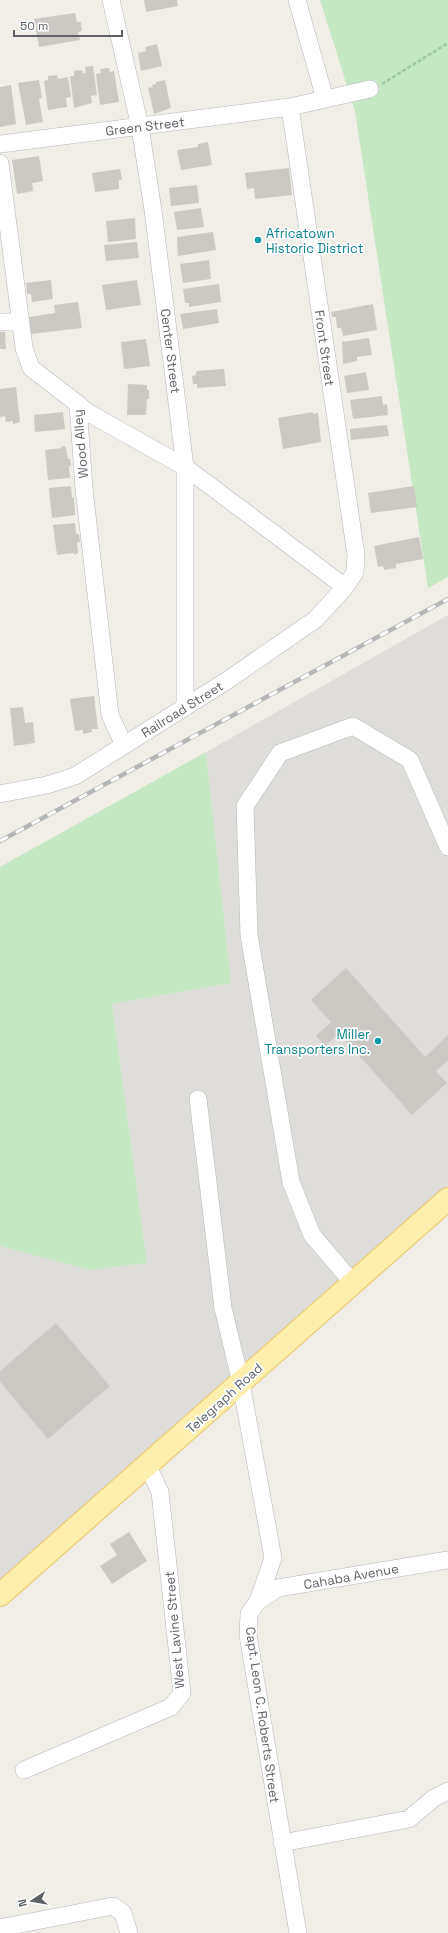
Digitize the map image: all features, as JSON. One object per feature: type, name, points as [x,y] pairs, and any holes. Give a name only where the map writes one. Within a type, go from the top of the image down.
[{"type":"main road","name":"Telegraph Road","points":[[0,1595],[148,1466],[448,1199]]},
{"type":"street","name":"Center Street","points":[[111,0],[140,127],[153,210],[185,466],[185,707]]},
{"type":"street","points":[[297,0],[325,99],[370,89]]},
{"type":"street","name":"Green Street","points":[[0,144],[140,127],[290,106],[325,99]]},
{"type":"street","name":"Front Street","points":[[290,106],[356,556],[355,572],[345,587]]},
{"type":"street","name":"Wood Alley","points":[[0,163],[24,348],[31,368],[78,404],[84,489],[110,715],[124,745]]},
{"type":"street","points":[[0,322],[21,322]]},
{"type":"street","points":[[78,404],[87,412],[185,466],[345,587]]},
{"type":"street","name":"Railroad Street","points":[[0,794],[47,785],[75,776],[225,682],[316,619],[345,587]]},
{"type":"street","points":[[353,1283],[312,1235],[291,1182],[249,935],[245,806],[280,753],[353,726],[410,760],[448,847]]},
{"type":"street","name":"Capt. Leon C. Roberts Street","points":[[198,1099],[223,1308],[241,1383],[273,1558],[258,1601],[249,1614],[248,1635],[298,1933]]},
{"type":"street","name":"West Lavine Street","points":[[24,1770],[171,1707],[182,1693],[160,1492],[148,1466]]},
{"type":"street","points":[[273,1558],[278,1588]]},
{"type":"street","name":"Cahaba Avenue","points":[[258,1601],[278,1588],[448,1560]]},
{"type":"street","points":[[282,1843],[409,1819],[434,1798],[448,1791]]},
{"type":"street","points":[[0,1928],[113,1906],[123,1914],[129,1933]]},
{"type":"path","points":[[370,89],[388,81],[448,42]]},
{"type":"shaded area","points":[[448,615],[448,1190],[0,1582],[0,1246],[90,1270],[147,1263],[112,1004],[231,983],[206,752]]},
{"type":"green space","points":[[320,0],[448,0],[448,577],[428,588],[355,111]]},
{"type":"green space","points":[[206,752],[231,983],[112,1004],[147,1263],[90,1270],[0,1246],[0,867]]},
{"type":"building","points":[[144,0],[177,0],[178,6],[146,12]]},
{"type":"building","points":[[75,13],[77,22],[81,22],[82,31],[78,32],[80,40],[39,47],[34,19]]},
{"type":"building","points":[[157,44],[162,66],[141,71],[138,53],[146,51],[145,47]]},
{"type":"building","points":[[93,66],[97,95],[91,96],[92,103],[74,108],[70,76],[74,76],[74,71],[82,70],[83,73],[86,73],[85,67]]},
{"type":"building","points":[[109,68],[110,72],[114,71],[119,102],[100,105],[96,74],[101,73],[100,69]]},
{"type":"building","points":[[57,75],[58,79],[68,77],[71,97],[66,98],[67,107],[48,110],[44,81],[48,80],[48,76]]},
{"type":"building","points":[[39,80],[42,98],[39,99],[43,122],[26,125],[18,83]]},
{"type":"building","points":[[165,80],[171,108],[154,114],[148,88],[153,87],[152,85],[156,84],[156,82]]},
{"type":"building","points":[[11,85],[16,124],[0,127],[0,87]]},
{"type":"building","points":[[208,142],[212,165],[181,170],[177,150],[198,147],[198,144]]},
{"type":"building","points":[[39,156],[43,181],[32,183],[33,191],[17,194],[12,160]]},
{"type":"building","points":[[289,168],[292,195],[255,199],[254,188],[247,189],[245,173]]},
{"type":"building","points":[[120,169],[122,180],[119,180],[119,189],[95,192],[92,173]]},
{"type":"building","points":[[197,185],[199,203],[171,206],[169,188]]},
{"type":"building","points":[[201,208],[204,227],[177,230],[174,212]]},
{"type":"building","points":[[135,218],[136,239],[108,242],[106,221]]},
{"type":"building","points":[[213,232],[216,250],[178,256],[177,237]]},
{"type":"building","points":[[137,242],[139,258],[106,261],[104,245]]},
{"type":"building","points":[[209,260],[211,279],[183,283],[180,264]]},
{"type":"building","points":[[51,280],[53,299],[32,302],[31,294],[27,294],[26,283]]},
{"type":"building","points":[[137,280],[141,305],[106,310],[102,285]]},
{"type":"building","points":[[219,284],[221,302],[189,307],[189,303],[185,303],[183,289]]},
{"type":"building","points":[[78,302],[82,328],[31,334],[29,317],[55,313],[54,305]]},
{"type":"building","points":[[373,304],[377,330],[343,336],[341,328],[337,328],[336,317],[332,317],[331,312]]},
{"type":"building","points":[[217,309],[219,323],[183,329],[180,314]]},
{"type":"building","points":[[0,332],[5,332],[6,349],[0,349]]},
{"type":"building","points":[[369,338],[372,355],[357,357],[357,361],[343,364],[342,342]]},
{"type":"building","points":[[146,339],[150,366],[124,369],[121,342]]},
{"type":"building","points":[[224,369],[226,386],[197,388],[197,384],[193,384],[192,376],[196,375],[196,371]]},
{"type":"building","points":[[366,372],[369,390],[347,393],[344,376]]},
{"type":"building","points":[[128,384],[147,385],[147,390],[149,390],[149,399],[147,399],[146,415],[127,415]]},
{"type":"building","points":[[16,387],[20,422],[13,424],[13,421],[6,422],[5,416],[0,417],[0,389]]},
{"type":"building","points":[[382,396],[383,405],[387,404],[388,415],[353,419],[350,400]]},
{"type":"building","points":[[63,412],[65,429],[35,432],[34,415]]},
{"type":"building","points":[[313,412],[313,414],[318,413],[321,442],[283,449],[278,418]]},
{"type":"building","points":[[387,425],[389,436],[351,440],[350,429]]},
{"type":"building","points":[[64,446],[66,448],[68,459],[70,459],[70,478],[48,480],[45,450],[62,448],[61,447]]},
{"type":"building","points":[[71,486],[72,498],[74,497],[75,515],[52,518],[49,488]]},
{"type":"building","points":[[414,486],[417,507],[371,513],[368,493]]},
{"type":"building","points":[[75,523],[76,534],[79,534],[80,542],[77,542],[78,553],[74,555],[74,553],[57,555],[53,525]]},
{"type":"building","points":[[419,537],[423,559],[396,564],[396,568],[384,570],[383,566],[378,567],[374,546]]},
{"type":"building","points":[[94,696],[98,729],[92,729],[92,732],[83,734],[83,730],[75,731],[70,699]]},
{"type":"building","points":[[23,707],[25,723],[33,722],[35,743],[14,746],[10,708]]},
{"type":"building","name":"Miller Transporters Inc.","points":[[346,968],[425,1057],[448,1035],[448,1060],[436,1071],[447,1083],[412,1115],[339,1033],[325,1046],[316,1036],[331,1022],[311,1000]]},
{"type":"building","points":[[56,1323],[110,1386],[48,1439],[0,1382],[0,1371]]},
{"type":"building","points":[[129,1532],[147,1561],[112,1584],[100,1566],[117,1555],[110,1544]]},
{"type":"railway","points":[[0,841],[448,599]]},
{"type":"place","name":"Africatown Historic District","points":[[258,240]]},
{"type":"place","name":"Miller Transporters Inc.","points":[[378,1041]]}]
